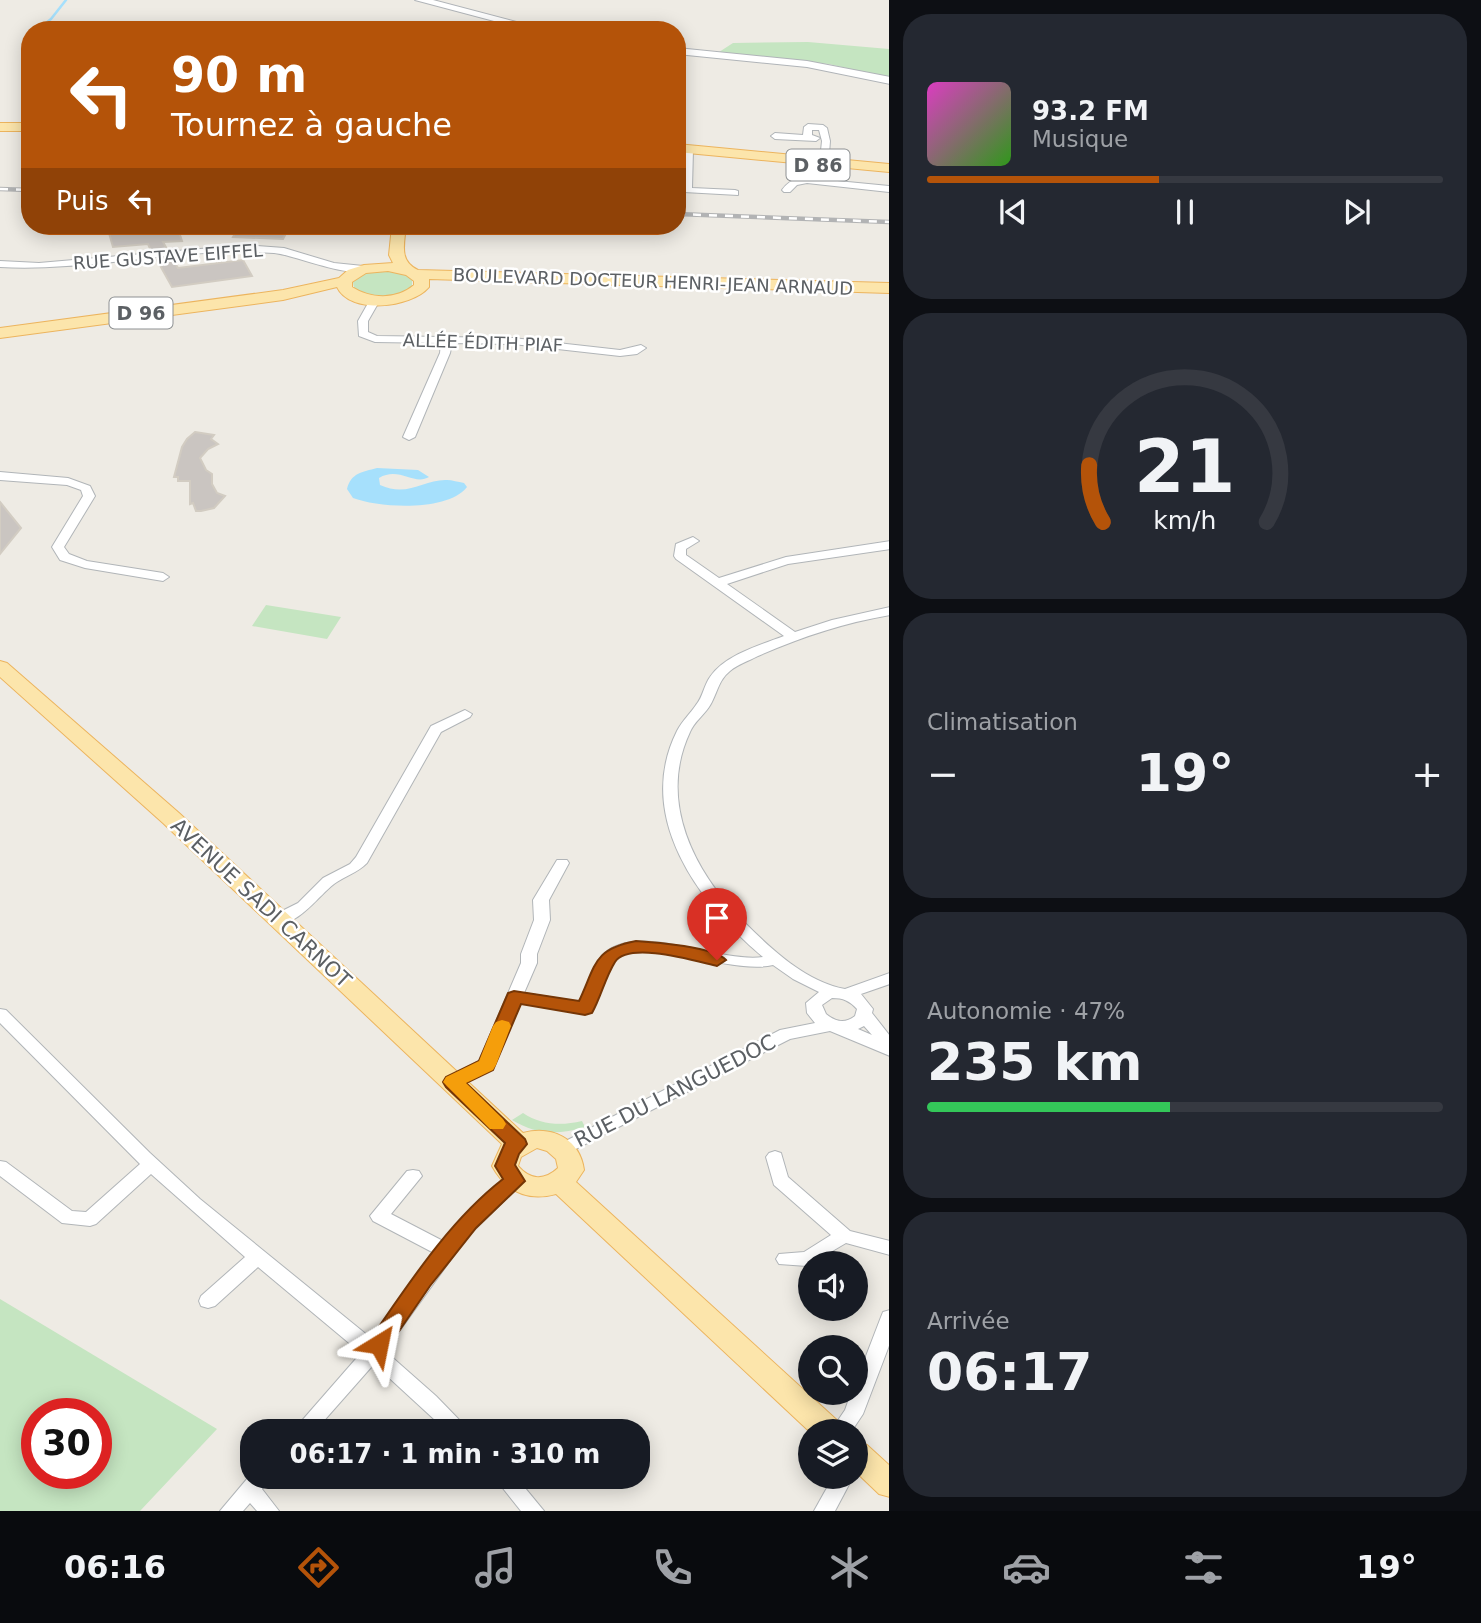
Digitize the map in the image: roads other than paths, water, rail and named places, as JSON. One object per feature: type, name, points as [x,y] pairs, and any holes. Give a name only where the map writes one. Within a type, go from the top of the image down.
[{"type":"main road","points":[[0,127],[21,127]]},
{"type":"main road","name":"D 86","points":[[686,149],[889,169]]},
{"type":"main road","points":[[374,300],[354,295],[345,289],[346,279],[366,268],[394,235]]},
{"type":"main road","points":[[398,235],[396,255],[410,272],[422,280],[418,291]]},
{"type":"main road","name":"BOULEVARD DOCTEUR HENRI-JEAN ARNAUD","points":[[366,268],[410,272],[889,288]]},
{"type":"main road","name":"D 96","points":[[0,333],[283,295],[346,279]]},
{"type":"main road","name":"BOULEVARD DOCTEUR HENRI-JEAN ARNAUD","points":[[374,300],[405,297],[418,291],[448,285],[488,283],[889,294]]},
{"type":"main road","name":"D 96","points":[[283,295],[354,295]]},
{"type":"main road","name":"AVENUE SADI CARNOT","points":[[0,667],[171,818],[518,1144]]},
{"type":"main road","points":[[537,1139],[547,1140],[564,1149],[569,1155],[570,1170],[560,1182],[542,1188],[533,1188],[515,1181],[505,1166],[510,1150],[518,1144],[537,1139]]},
{"type":"main road","points":[[560,1182],[816,1419]]},
{"type":"main road","points":[[868,1472],[889,1484]]},
{"type":"street","points":[[420,0],[505,21]]},
{"type":"street","points":[[686,52],[807,64],[889,81]]},
{"type":"street","points":[[775,136],[807,138],[808,127],[823,128],[823,138],[826,141],[822,182]]},
{"type":"street","points":[[787,190],[790,184],[799,181],[889,190]]},
{"type":"street","points":[[876,188],[876,198],[889,199]]},
{"type":"street","points":[[686,189],[694,192],[735,193]]},
{"type":"street","name":"RUE GUSTAVE EIFFEL","points":[[0,264],[29,267],[246,248],[284,251],[333,266],[366,268]]},
{"type":"street","name":"RUE GUSTAVE EIFFEL","points":[[333,266],[346,279]]},
{"type":"street","name":"ALLÉE ÉDITH PIAF","points":[[374,300],[363,321],[363,334],[367,337],[539,342],[620,353],[641,348]]},
{"type":"street","points":[[409,437],[445,353],[447,340]]},
{"type":"street","points":[[0,476],[68,482],[86,488],[89,496],[58,547],[64,557],[85,564],[163,577]]},
{"type":"street","points":[[693,541],[680,547],[680,556],[794,637]]},
{"type":"street","points":[[717,583],[786,561],[889,545]]},
{"type":"street","points":[[889,611],[824,625],[726,667],[711,683],[706,702],[687,724],[670,778],[671,809],[679,841],[694,871],[716,903],[744,933],[808,984],[858,1000],[889,1048]]},
{"type":"street","points":[[279,919],[303,906],[328,881],[355,867],[362,860],[436,729],[446,721],[465,714]]},
{"type":"street","points":[[453,1082],[486,1065],[529,963],[528,954],[542,919],[541,900],[562,863]]},
{"type":"street","points":[[514,997],[585,1008],[609,956],[636,947],[741,963],[758,964],[775,958]]},
{"type":"street","points":[[814,1006],[823,995],[841,993],[889,979]]},
{"type":"street","points":[[835,1026],[859,1023],[889,980]]},
{"type":"street","points":[[808,984],[818,1018],[889,1049]]},
{"type":"street","name":"RUE DU LANGUEDOC","points":[[564,1149],[786,1034],[814,1006]]},
{"type":"street","points":[[0,1014],[150,1165],[373,1352],[447,1419]]},
{"type":"street","name":"RUE DU LANGUEDOC","points":[[786,1034],[835,1026]]},
{"type":"street","points":[[775,1157],[780,1180],[844,1236],[889,1248]]},
{"type":"street","points":[[0,1167],[68,1218],[90,1219],[150,1165]]},
{"type":"street","points":[[413,1176],[379,1216],[446,1251]]},
{"type":"street","points":[[314,1419],[373,1352],[446,1251],[489,1201],[515,1181]]},
{"type":"street","points":[[785,1259],[807,1259],[844,1236]]},
{"type":"street","points":[[208,1301],[257,1257]]},
{"type":"street","points":[[849,1419],[889,1320]]},
{"type":"street","points":[[230,1511],[250,1489]]},
{"type":"street","points":[[259,1489],[269,1511]]},
{"type":"street","points":[[515,1489],[534,1511]]},
{"type":"street","points":[[824,1511],[839,1489]]},
{"type":"water","points":[[377,468],[418,470],[429,477],[418,479],[393,474],[379,478],[380,485],[399,490],[439,480],[464,483],[467,487],[445,501],[413,506],[379,504],[353,498],[347,489],[351,480],[358,474]]},
{"type":"waterway","points":[[48,21],[66,0]]},
{"type":"railway","points":[[0,189],[21,190]]},
{"type":"railway","points":[[686,214],[889,222]]}]
